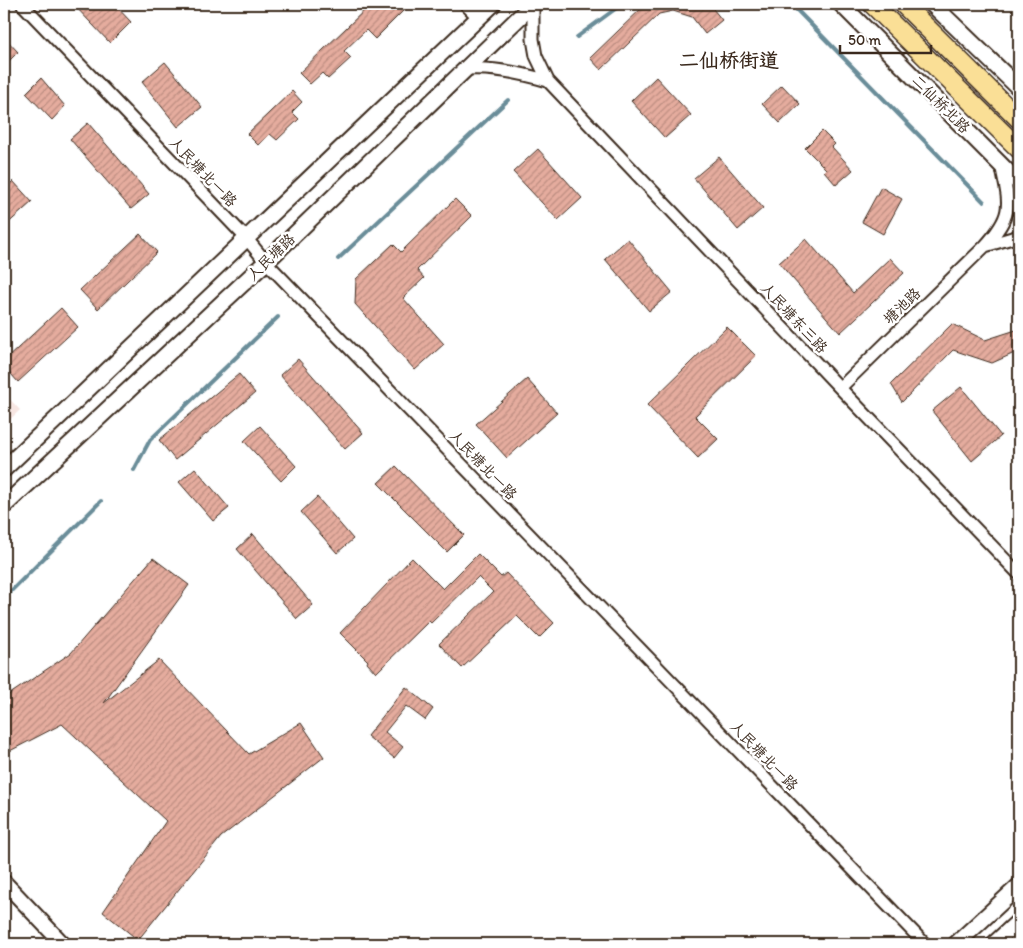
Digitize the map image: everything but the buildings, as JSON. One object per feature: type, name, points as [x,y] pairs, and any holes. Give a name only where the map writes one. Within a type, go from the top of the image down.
[{"type":"main road","name":"人民塘路","points":[[4,469],[493,4]]},
{"type":"main road","name":"人民塘路","points":[[4,506],[266,262],[533,4]]},
{"type":"main road","name":"二仙桥北路","points":[[841,4],[1019,183]]},
{"type":"main road","points":[[872,4],[1019,149]]},
{"type":"main road","points":[[903,4],[1019,119]]},
{"type":"main road","points":[[932,4],[1019,88]]},
{"type":"main road","points":[[956,944],[1019,886]]},
{"type":"main road","points":[[994,944],[1019,921]]},
{"type":"street","name":"人民塘北一路","points":[[22,4],[247,239],[266,262],[925,944]]},
{"type":"street","points":[[465,4],[479,18]]},
{"type":"street","name":"人民塘东三路","points":[[533,4],[533,38],[536,56],[548,81],[1019,574]]},
{"type":"street","points":[[466,69],[500,70],[548,81]]},
{"type":"street","name":"塘池路","points":[[840,388],[998,232],[1006,217],[1008,199],[1001,164]]},
{"type":"street","points":[[985,246],[1019,236]]},
{"type":"street","points":[[4,882],[63,944]]},
{"type":"shaded area","points":[[4,393],[20,410],[4,425]]},
{"type":"waterway","points":[[577,37],[622,4]]},
{"type":"waterway","points":[[791,4],[984,202]]},
{"type":"waterway","points":[[338,259],[508,100]]},
{"type":"waterway","points":[[134,470],[150,440],[278,317]]},
{"type":"waterway","points":[[4,598],[101,501]]},
{"type":"district","name":"二仙桥街道","points":[[729,60]]}]
